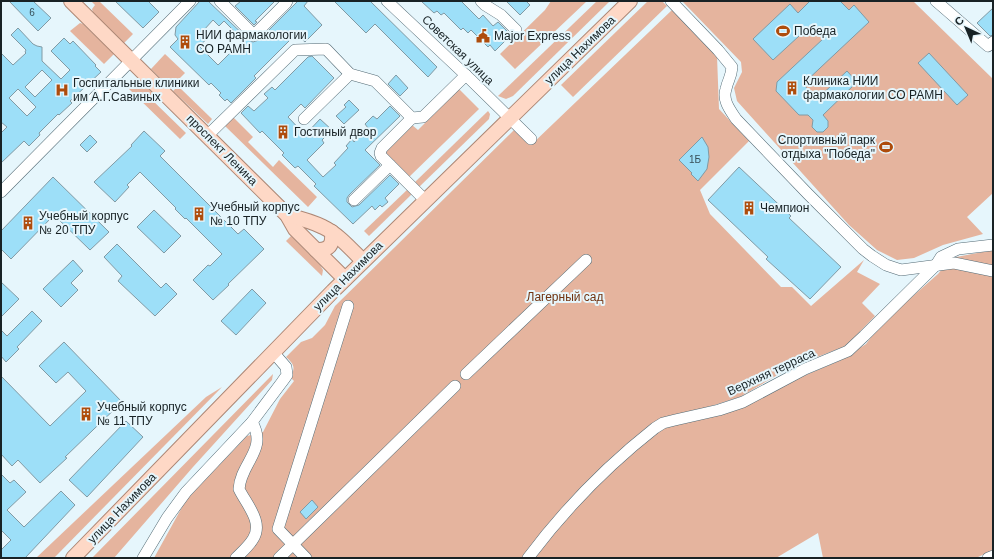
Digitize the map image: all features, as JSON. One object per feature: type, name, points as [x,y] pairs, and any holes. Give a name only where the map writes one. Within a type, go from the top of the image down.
[{"type":"main road","name":"проспект Ленина","points":[[71,1],[287,215],[295,229],[345,279]]},
{"type":"main road","name":"улица Нахимова","points":[[73,558],[363,261],[630,1]]},
{"type":"main road","name":"проспект Ленина","points":[[287,215],[312,222],[332,232],[363,261]]},
{"type":"main road","points":[[316,250],[323,250],[328,247],[332,240],[332,232]]},
{"type":"street","points":[[1,192],[190,1]]},
{"type":"street","points":[[220,1],[254,35],[287,1]]},
{"type":"street","name":"Советская улица","points":[[387,1],[466,75],[531,139]]},
{"type":"street","points":[[481,1],[501,15],[516,30]]},
{"type":"street","points":[[671,1],[718,50],[732,67],[732,77],[725,90],[725,99],[736,119],[863,249],[886,264],[901,270],[954,263],[993,271]]},
{"type":"street","points":[[936,1],[988,46],[993,42]]},
{"type":"street","points":[[207,136],[295,50],[326,49],[350,74],[375,81],[412,118]]},
{"type":"street","points":[[304,119],[350,74]]},
{"type":"street","points":[[425,200],[380,154],[380,149],[412,118],[423,117],[466,75]]},
{"type":"street","points":[[354,200],[390,165]]},
{"type":"street","name":"Верхняя терраса","points":[[528,558],[559,519],[584,493],[655,428],[663,423],[719,410],[743,402],[805,369],[848,351],[936,265],[942,257],[958,250],[993,245]]},
{"type":"street","points":[[466,374],[586,260]]},
{"type":"street","points":[[306,558],[278,529],[348,306]]},
{"type":"street","points":[[143,558],[167,518],[186,492],[252,422],[287,375],[286,367],[273,352]]},
{"type":"street","points":[[279,558],[455,386]]},
{"type":"street","points":[[236,558],[253,540],[256,530],[256,520],[239,489],[241,478],[258,441],[256,428],[252,422]]},
{"type":"street","points":[[988,558],[993,556]]},
{"type":"green space","points":[[91,1],[99,1],[133,34],[124,43],[93,13],[92,9],[95,5]]},
{"type":"green space","points":[[551,1],[587,1],[515,69],[500,54],[545,10]]},
{"type":"green space","points":[[597,1],[610,1],[513,96],[506,99],[498,96]]},
{"type":"green space","points":[[648,1],[662,1],[667,6],[573,97],[561,85]]},
{"type":"green space","name":"Спортивный парк отдыха \"Победа\"","points":[[913,1],[993,79],[993,193],[967,217],[983,234],[943,245],[914,258],[897,260],[877,250],[849,225],[737,101],[734,88],[742,72],[741,62],[683,2]]},
{"type":"green space","name":"Лагерный сад","points":[[672,10],[717,56],[719,109],[749,141],[700,190],[710,214],[781,287],[792,287],[811,306],[864,260],[857,272],[880,284],[862,303],[875,316],[846,346],[796,365],[740,397],[654,424],[523,558],[154,558],[186,500],[247,436],[263,432],[280,399],[294,381],[290,377],[293,371],[293,366],[286,357],[301,342],[312,338],[325,325],[335,306],[515,129],[531,145]]},
{"type":"green space","points":[[80,23],[83,24],[114,54],[104,64],[70,31]]},
{"type":"green space","points":[[165,54],[185,73],[170,88],[151,69]]},
{"type":"green space","points":[[139,79],[153,93],[149,97],[186,133],[180,139],[129,89]]},
{"type":"green space","points":[[178,86],[212,119],[208,124],[173,91]]},
{"type":"green space","points":[[459,89],[479,109],[408,178],[384,153],[412,125],[418,130]]},
{"type":"green space","points":[[488,111],[490,114],[489,119],[417,189],[413,184]]},
{"type":"green space","points":[[233,117],[253,137],[248,142],[273,167],[279,160],[317,197],[308,207],[225,126]]},
{"type":"green space","points":[[408,189],[413,193],[369,236],[364,231]]},
{"type":"green space","points":[[291,236],[320,265],[323,270],[322,276],[286,241]]},
{"type":"green space","points":[[993,250],[993,550],[976,558],[823,558],[818,533],[776,558],[534,558],[559,524],[625,459],[660,429],[794,380],[841,360],[866,344],[880,325],[938,274],[951,258]]},
{"type":"green space","points":[[273,374],[272,380],[193,467],[114,558],[92,558]]},
{"type":"green space","points":[[222,387],[54,558],[36,558],[206,397]]},
{"type":"building","points":[[9,1],[33,1],[51,18],[38,31]]},
{"type":"building","points":[[115,1],[148,1],[159,12],[143,28]]},
{"type":"building","points":[[200,1],[208,1],[249,40],[253,42],[259,40],[298,1],[308,1],[304,6],[322,25],[305,42],[296,34],[254,76],[256,78],[231,103],[227,99],[225,101],[219,95],[221,93],[211,83],[209,85],[170,47],[178,39],[175,35],[176,27]],"holes":[[[213,20],[219,26],[224,21],[243,40],[218,65],[199,46],[209,37],[203,31]]]},
{"type":"building","points":[[241,1],[275,1],[255,21],[257,22],[254,25],[235,6]]},
{"type":"building","points":[[334,1],[370,1],[437,67],[428,77],[375,24],[366,33]]},
{"type":"building","points":[[421,1],[461,1],[479,19],[483,15],[493,26],[498,22],[509,33],[506,36],[508,38],[495,51],[490,45],[488,47],[471,30],[468,33],[463,28],[461,30],[444,13],[441,15],[437,11],[434,13]]},
{"type":"building","points":[[506,1],[526,1],[530,5],[520,15]]},
{"type":"building","points":[[810,1],[840,1],[849,10],[854,5],[869,22],[803,84],[817,99],[847,71],[857,82],[823,115],[828,121],[828,127],[823,132],[817,132],[812,127],[813,120],[808,115],[799,115],[776,91],[777,82],[824,38],[812,24],[773,60],[753,39],[790,4],[798,13]]},
{"type":"building","points":[[993,8],[993,35],[990,36],[977,23]]},
{"type":"building","points":[[18,28],[33,44],[42,47],[42,61],[61,79],[70,70],[51,51],[64,38],[70,44],[73,41],[101,72],[70,101],[72,103],[59,115],[58,114],[39,133],[40,135],[29,146],[24,141],[1,163],[1,133],[7,127],[1,122],[1,53],[13,65],[26,53],[26,50],[11,35]],"holes":[[[42,70],[52,80],[35,97],[25,87]],[[18,89],[36,107],[27,116],[9,98]]]},
{"type":"building","points":[[929,53],[968,95],[957,105],[918,63]]},
{"type":"building","points":[[312,56],[334,78],[305,108],[301,104],[288,117],[305,135],[320,119],[332,130],[322,140],[324,143],[307,160],[323,177],[336,165],[334,163],[348,148],[346,146],[352,139],[354,142],[368,128],[365,124],[373,116],[377,119],[390,106],[400,116],[365,150],[380,165],[349,195],[347,202],[352,207],[359,205],[390,175],[399,184],[385,198],[388,202],[382,207],[380,205],[375,210],[372,206],[353,224],[314,186],[316,184],[298,166],[295,168],[282,155],[284,153],[262,131],[260,133],[241,113],[248,106],[254,111],[268,98],[264,94],[272,87],[275,90],[308,57]]},
{"type":"building","points":[[396,75],[408,88],[400,96],[388,84]]},
{"type":"building","points":[[349,100],[359,110],[344,124],[336,116],[346,107],[344,105]]},
{"type":"building","name":"Учебный корпус № 10 ТПУ","points":[[144,131],[165,151],[160,156],[238,234],[244,229],[264,249],[213,300],[193,280],[222,254],[175,209],[176,208],[140,172],[127,185],[129,187],[115,202],[94,182],[132,146],[131,145]]},
{"type":"building","points":[[90,135],[97,142],[87,152],[80,145]]},
{"type":"building","points":[[702,137],[708,147],[709,157],[707,169],[698,181],[679,160]]},
{"type":"building","points":[[739,167],[791,216],[789,218],[841,267],[810,299],[766,259],[768,257],[708,200]]},
{"type":"building","name":"Учебный корпус № 20 ТПУ","points":[[53,177],[109,232],[90,250],[54,215],[11,259],[1,249],[1,231]]},
{"type":"building","points":[[154,210],[181,236],[164,253],[137,227]]},
{"type":"building","points":[[117,244],[161,288],[166,283],[177,294],[155,316],[118,281],[122,276],[104,257]]},
{"type":"building","points":[[73,260],[83,271],[71,283],[78,290],[61,307],[43,289]]},
{"type":"building","points":[[1,282],[19,299],[1,317]]},
{"type":"building","points":[[252,289],[266,303],[236,335],[221,321]]},
{"type":"building","points":[[32,311],[42,321],[17,347],[19,349],[6,362],[1,356],[1,330],[7,336]]},
{"type":"building","name":"Учебный корпус № 11 ТПУ","points":[[64,342],[122,402],[40,483],[18,460],[12,466],[1,454],[1,376],[50,426],[86,391],[68,372],[56,383],[39,366]]},
{"type":"building","points":[[126,421],[143,437],[87,497],[69,480]]},
{"type":"building","points":[[1,474],[10,483],[14,480],[26,492],[7,510],[24,527],[61,491],[75,505],[25,558],[1,558],[1,550],[11,540],[1,530]]},
{"type":"building","points":[[312,500],[318,507],[306,519],[300,512]]},
{"type":"place","name":"Победа","points":[[783,31]]},
{"type":"place","name":"Major Express","points":[[483,36]]},
{"type":"place","name":"НИИ фармакологии СО РАМН","points":[[185,42]]},
{"type":"place","name":"Клиника НИИ фармакологии СО РАМН","points":[[792,88]]},
{"type":"place","name":"Госпитальные клиники им А.Г.Савиных","points":[[62,90]]},
{"type":"place","name":"Гостиный двор","points":[[283,132]]},
{"type":"place","name":"Спортивный парк отдыха \"Победа\"","points":[[886,147]]},
{"type":"place","name":"Чемпион","points":[[749,208]]},
{"type":"place","name":"Учебный корпус № 10 ТПУ","points":[[199,214]]},
{"type":"place","name":"Учебный корпус № 20 ТПУ","points":[[28,223]]},
{"type":"place","name":"Учебный корпус № 11 ТПУ","points":[[86,414]]}]
